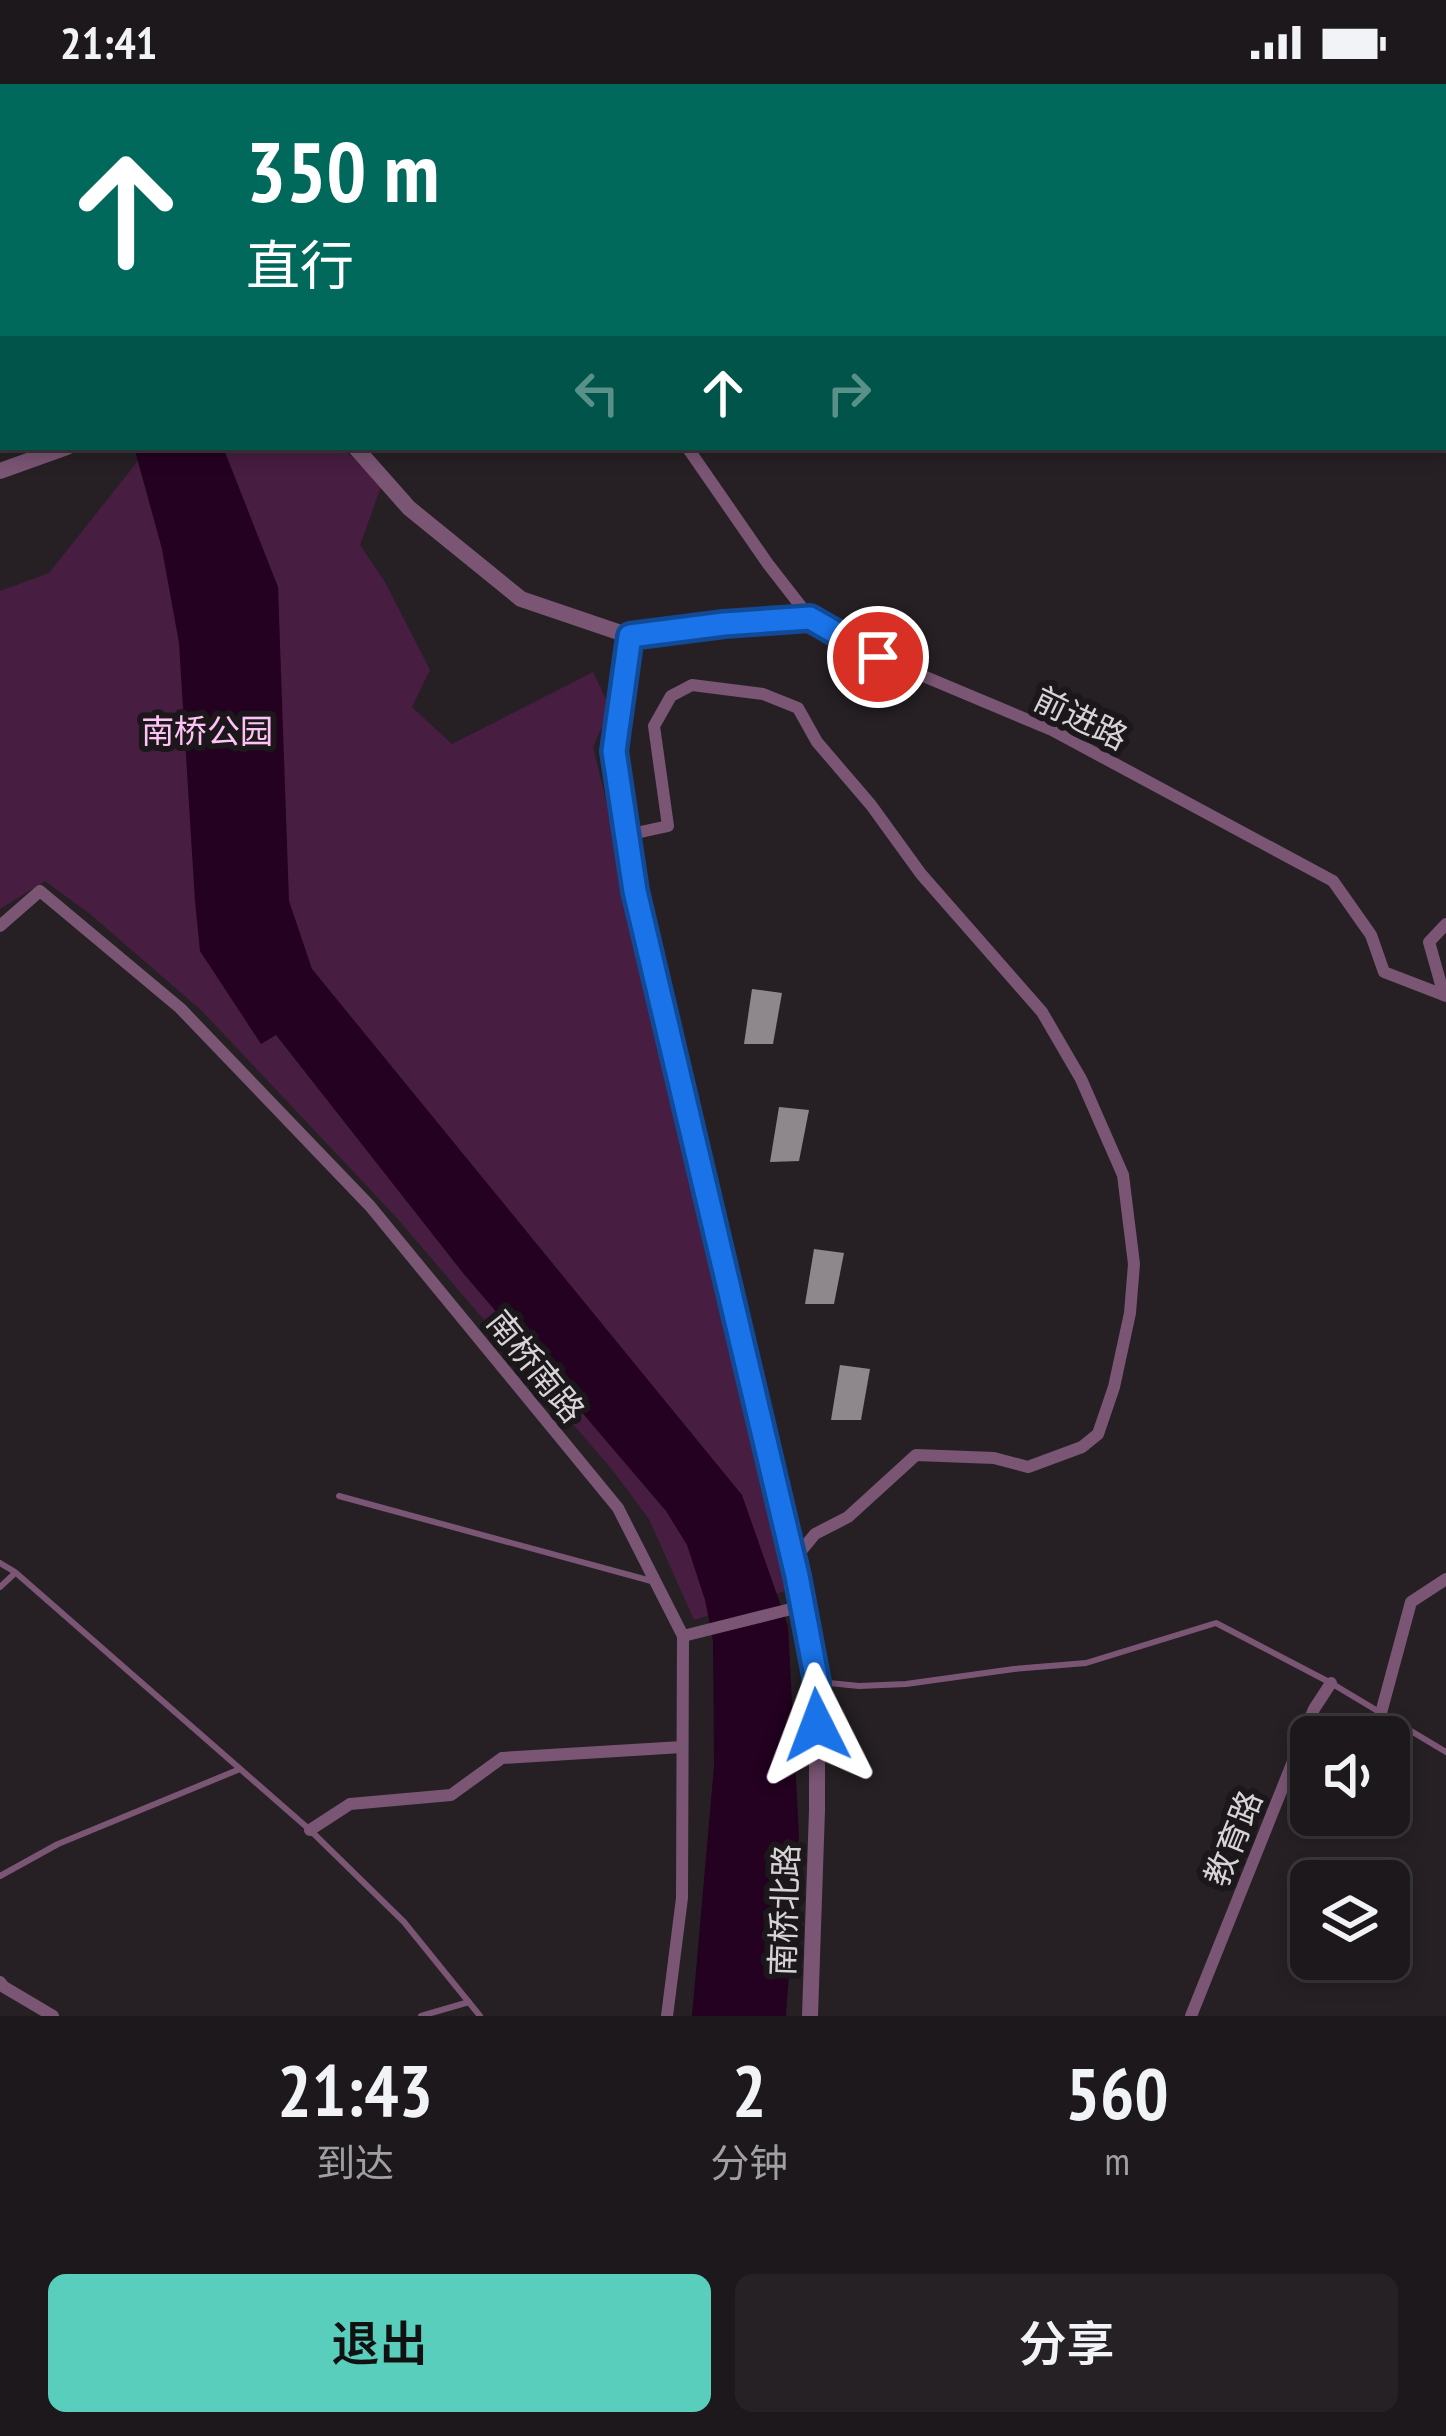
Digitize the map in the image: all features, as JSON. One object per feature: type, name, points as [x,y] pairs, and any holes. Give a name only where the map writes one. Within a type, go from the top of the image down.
[{"type":"street","points":[[0,471],[59,450]]},
{"type":"street","points":[[358,450],[409,508],[521,599],[630,636],[810,618]]},
{"type":"street","points":[[689,450],[810,618]]},
{"type":"street","name":"前进路","points":[[810,618],[878,657],[1052,730],[1333,881],[1371,935],[1384,972],[1445,996]]},
{"type":"street","name":"南桥北路","points":[[630,636],[614,751],[635,891],[797,1576],[817,1682],[810,2016]]},
{"type":"street","points":[[627,835],[668,826],[654,726],[670,697],[692,686],[763,694],[798,708],[817,742],[921,874],[1042,1012],[1081,1079],[1123,1175],[1135,1264],[1114,1387],[1098,1434],[1082,1447],[1028,1467],[994,1458],[916,1455],[848,1517],[815,1534],[801,1551]]},
{"type":"street","name":"南桥南路","points":[[0,926],[40,891],[180,1008],[370,1206],[619,1508],[683,1636],[682,1898],[667,2016]]},
{"type":"street","points":[[1445,996],[1429,942],[1446,924]]},
{"type":"street","points":[[1381,1714],[1411,1602],[1446,1579]]},
{"type":"street","points":[[683,1636],[803,1606]]},
{"type":"street","name":"教育路","points":[[1191,2016],[1315,1709],[1330,1683]]},
{"type":"street","points":[[310,1830],[350,1804],[451,1795],[502,1758],[682,1747]]},
{"type":"street","points":[[0,1982],[53,2016]]},
{"type":"lane","points":[[339,1496],[658,1583]]},
{"type":"lane","points":[[797,1576],[801,1551]]},
{"type":"lane","points":[[0,1562],[310,1830],[404,1922],[480,2016]]},
{"type":"lane","points":[[0,1587],[15,1572]]},
{"type":"lane","points":[[817,1682],[906,1684],[1086,1664],[1216,1623],[1446,1752]]},
{"type":"lane","points":[[0,1876],[58,1844],[241,1769]]},
{"type":"lane","points":[[421,2016],[469,2002]]},
{"type":"green space","name":"南桥公园","points":[[147,450],[344,450],[382,484],[360,545],[385,582],[430,670],[412,707],[452,744],[593,672],[610,708],[593,747],[798,1587],[694,1620],[649,1519],[614,1472],[396,1217],[202,1011],[45,881],[0,909],[0,591],[49,573]]},
{"type":"shaded area","points":[[135,450],[224,450],[278,587],[289,901],[312,969],[742,1495],[788,1626],[799,1836],[786,2016],[692,2016],[714,1766],[713,1641],[687,1545],[666,1511],[463,1273],[276,1035],[261,1044],[200,951],[179,643],[162,549]]},
{"type":"building","points":[[752,989],[782,993],[773,1044],[744,1044]]},
{"type":"building","points":[[779,1107],[809,1110],[799,1161],[770,1162]]},
{"type":"building","points":[[814,1249],[844,1253],[834,1304],[805,1304]]},
{"type":"building","points":[[840,1365],[870,1369],[861,1420],[831,1420]]},
{"type":"route","points":[[817,1725],[817,1682],[797,1576],[635,891],[614,751],[630,636],[810,618],[878,657]]}]
